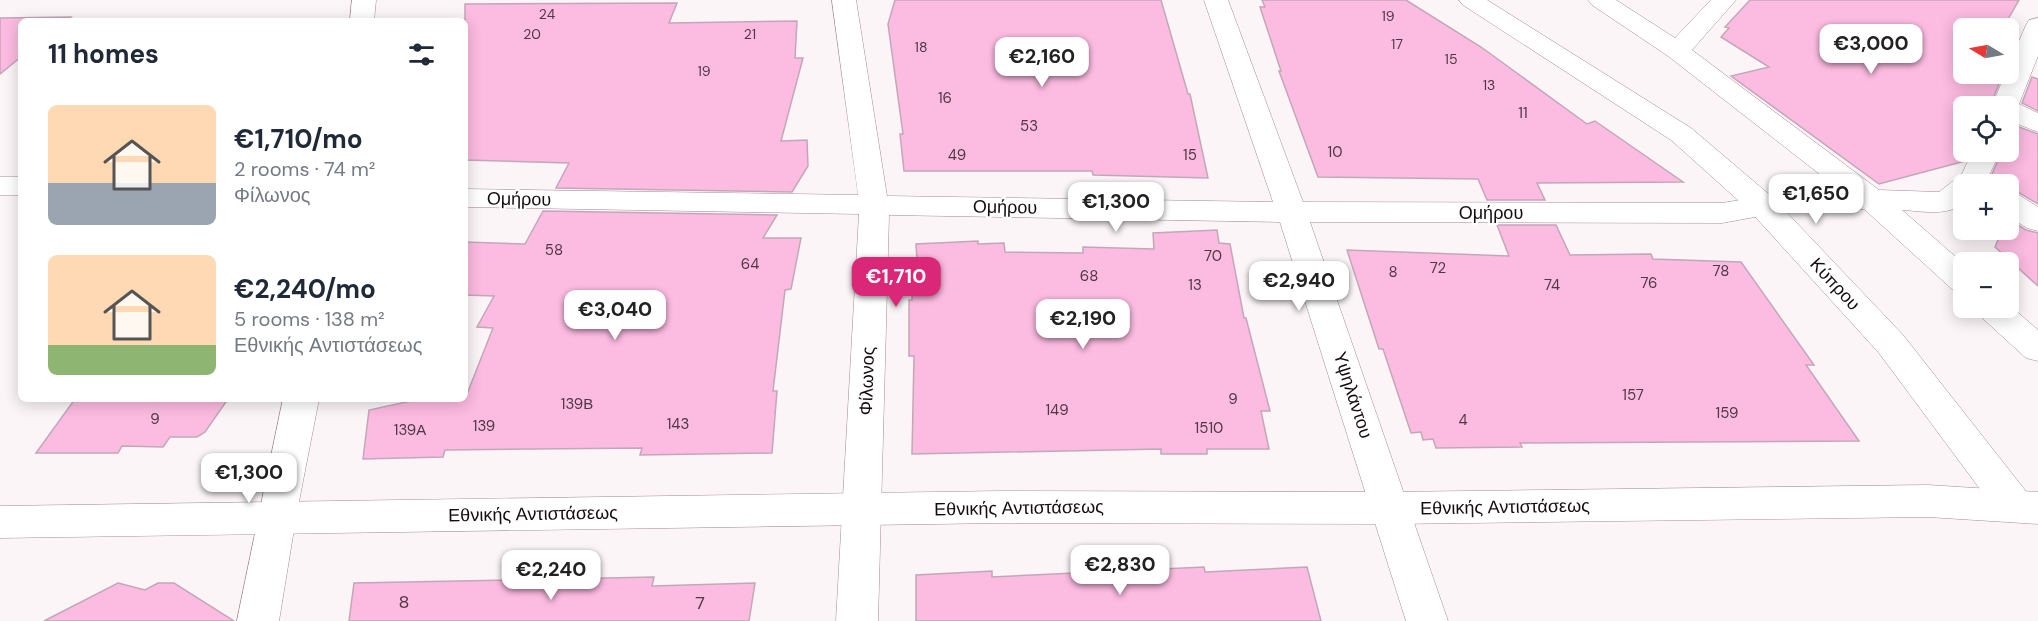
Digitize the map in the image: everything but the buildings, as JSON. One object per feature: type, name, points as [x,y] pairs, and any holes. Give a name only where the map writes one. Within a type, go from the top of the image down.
[{"type":"street","points":[[362,18],[364,0]]},
{"type":"street","name":"Φίλωνος","points":[[844,0],[874,205],[857,621]]},
{"type":"street","name":"Υψηλάντου","points":[[1216,0],[1292,212],[1427,621]]},
{"type":"street","name":"Κύπρου","points":[[1471,0],[1681,134],[1760,203],[1891,344],[2026,507]]},
{"type":"street","points":[[1600,0],[1677,51],[1871,199],[1953,272]]},
{"type":"street","points":[[1677,51],[1724,0]]},
{"type":"street","points":[[2011,96],[2038,25]]},
{"type":"street","points":[[2019,114],[2038,124]]},
{"type":"street","points":[[0,186],[18,186]]},
{"type":"street","name":"Ομήρου","points":[[468,198],[1292,212],[1722,213],[1760,203],[1871,199],[1946,202],[1953,197]]},
{"type":"street","points":[[2019,209],[2038,221]]},
{"type":"street","points":[[2003,318],[2038,349]]},
{"type":"street","points":[[258,621],[276,517],[300,402]]},
{"type":"street","name":"Εθνικής Αντιστάσεως","points":[[0,522],[863,511],[1002,507],[1391,508],[1928,501],[2026,507]]}]
